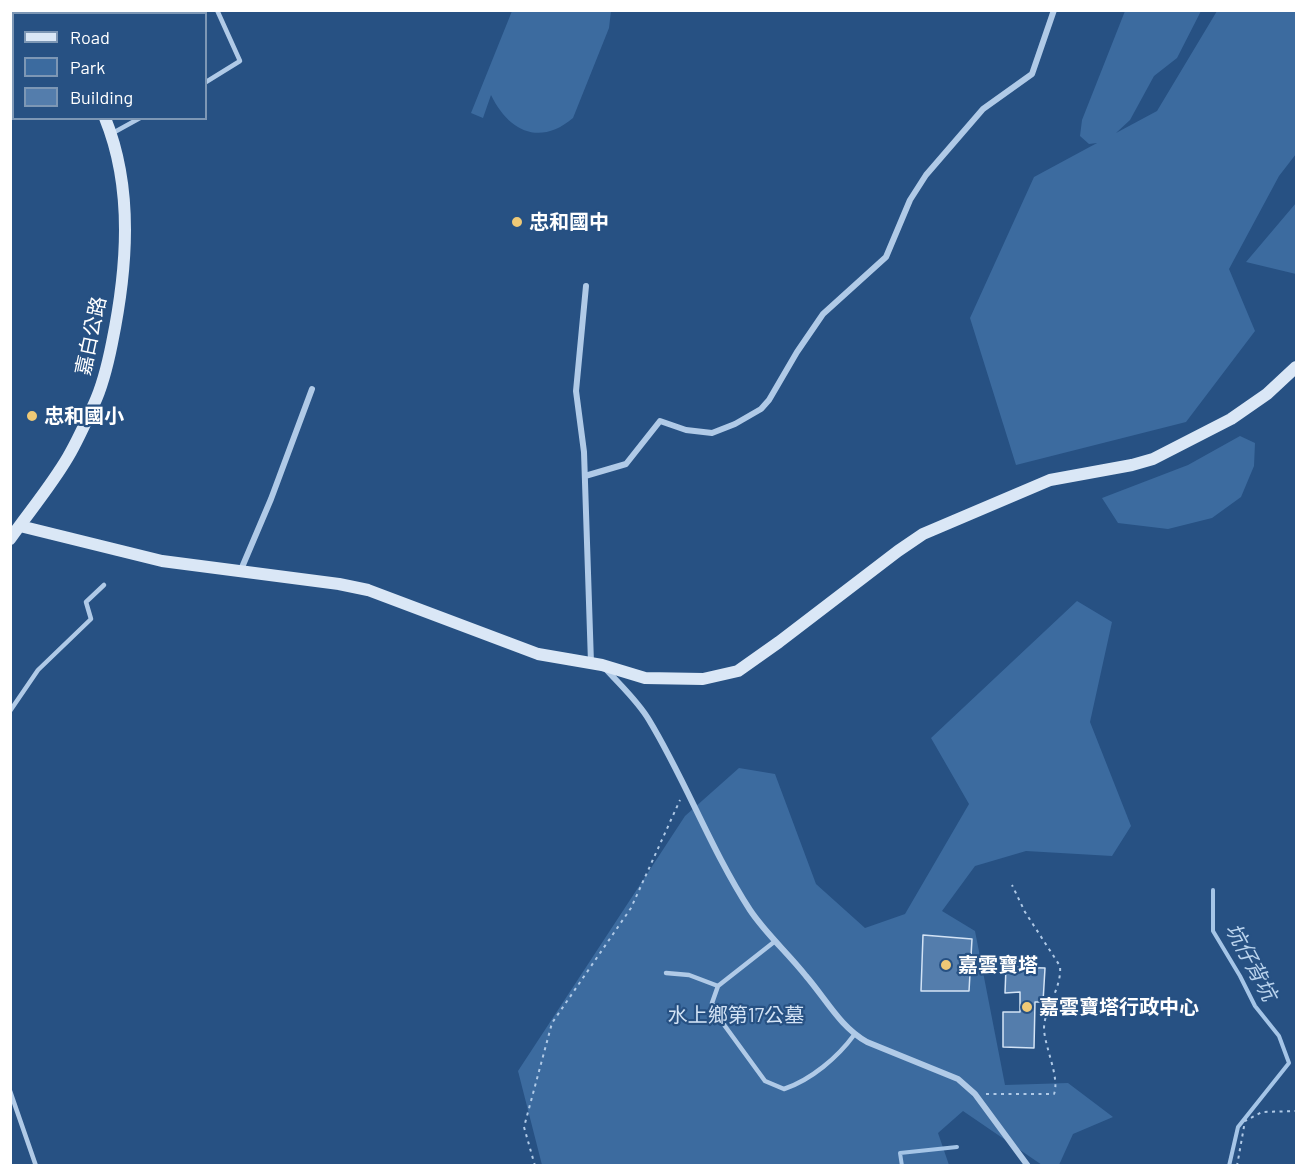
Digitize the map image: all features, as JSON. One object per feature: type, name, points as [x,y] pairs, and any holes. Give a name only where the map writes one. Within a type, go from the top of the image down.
[{"type":"street","points":[[585,476],[626,464],[660,421],[686,430],[712,433],[735,424],[761,409],[823,314],[886,257],[910,200],[926,175],[983,109],[1032,74],[1054,10]]},
{"type":"street","name":"嘉白公路","points":[[10,539],[68,458],[96,402],[107,364],[118,315],[124,258],[125,215],[119,168],[106,120]]},
{"type":"street","points":[[586,286],[576,392],[584,452],[596,664],[648,718],[750,910],[774,942],[806,974],[837,1017],[854,1035],[867,1042],[958,1079],[975,1094],[1028,1166]]},
{"type":"street","points":[[20,526],[162,561],[369,590],[538,654],[596,664],[645,678],[703,679],[738,671],[923,534],[1050,480],[1153,459],[1231,419],[1267,394],[1296,367]]},
{"type":"street","points":[[240,572],[271,499],[312,389]]},
{"type":"lane","points":[[207,81],[240,61],[217,10]]},
{"type":"lane","points":[[111,134],[136,120]]},
{"type":"lane","points":[[10,711],[38,670],[91,619],[86,602],[104,585]]},
{"type":"lane","points":[[774,942],[718,986],[712,1003],[722,1022],[765,1080],[784,1089],[799,1084],[844,1049],[854,1035]]},
{"type":"lane","points":[[666,973],[688,975],[718,986]]},
{"type":"lane","points":[[10,1090],[36,1166]]},
{"type":"path","points":[[535,1166],[524,1127],[552,1023],[631,908],[685,789]]},
{"type":"path","points":[[975,1094],[1054,1094],[1057,1086],[1047,1050],[1044,1026],[1061,976],[1060,966],[1025,912],[1012,885]]},
{"type":"path","points":[[1238,1166],[1245,1121],[1262,1112],[1296,1111]]},
{"type":"green space","points":[[512,11],[611,11],[609,28],[573,118],[561,127],[537,133],[526,131],[507,118],[491,95],[483,118],[471,113]]},
{"type":"green space","points":[[1125,11],[1201,11],[1177,58],[1154,76],[1130,120],[1116,133],[1157,111],[1217,11],[1296,11],[1296,154],[1279,176],[1229,269],[1255,331],[1186,422],[1016,465],[970,318],[1034,177],[1097,143],[1089,144],[1080,136],[1082,120]]},
{"type":"green space","points":[[1296,203],[1296,274],[1246,262]]},
{"type":"green space","points":[[1240,436],[1255,443],[1254,466],[1241,497],[1212,518],[1168,529],[1118,523],[1102,498],[1188,465]]},
{"type":"green space","name":"水上鄉第17公墓","points":[[1077,601],[1112,622],[1090,722],[1131,826],[1112,856],[1026,851],[975,866],[942,911],[975,931],[1005,1085],[1068,1083],[1113,1117],[1073,1134],[1059,1165],[1042,1165],[963,1111],[938,1133],[949,1165],[542,1165],[518,1071],[685,816],[739,768],[775,774],[816,884],[865,928],[905,914],[969,804],[931,738]]},
{"type":"building","name":"嘉雲寶塔","points":[[923,935],[972,939],[969,991],[921,991]]},
{"type":"building","name":"嘉雲寶塔行政中心","points":[[1006,967],[1045,968],[1043,1002],[1035,1002],[1034,1048],[1003,1047],[1003,1012],[1020,1012],[1020,992],[1005,993]]},
{"type":"waterway","name":"坑仔背坑","points":[[1213,890],[1213,931],[1255,1006],[1279,1036],[1289,1063],[1238,1127],[1229,1166]]},
{"type":"waterway","name":"坑仔背坑","points":[[902,1166],[900,1153],[957,1147]]},
{"type":"place","name":"忠和國中","points":[[517,222]]},
{"type":"place","name":"忠和國小","points":[[32,416]]},
{"type":"place","name":"嘉雲寶塔","points":[[946,965]]},
{"type":"place","name":"嘉雲寶塔行政中心","points":[[1027,1007]]}]
